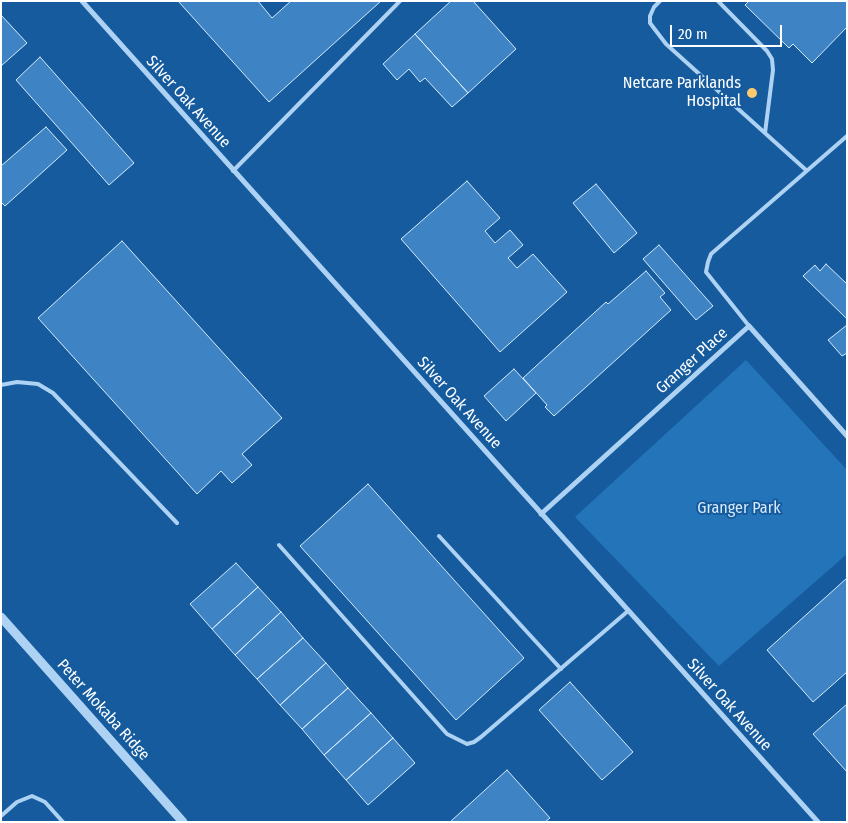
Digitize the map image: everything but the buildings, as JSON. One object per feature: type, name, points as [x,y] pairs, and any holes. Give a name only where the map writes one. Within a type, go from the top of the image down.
[{"type":"street","name":"Silver Oak Avenue","points":[[82,1],[818,822]]},
{"type":"street","name":"Granger Place","points":[[542,514],[749,326],[847,436]]},
{"type":"street","name":"Peter Mokaba Ridge","points":[[1,617],[183,822]]},
{"type":"lane","points":[[233,171],[400,1]]},
{"type":"lane","points":[[660,1],[654,7],[650,16],[650,23],[666,44],[806,170]]},
{"type":"lane","points":[[718,1],[767,51],[772,59],[773,70],[765,133]]},
{"type":"lane","points":[[749,326],[706,272],[712,254],[847,136]]},
{"type":"lane","points":[[1,385],[17,382],[38,384],[53,394],[177,523]]},
{"type":"lane","points":[[438,536],[561,670]]},
{"type":"lane","points":[[279,546],[447,734],[467,744],[481,737],[628,611]]},
{"type":"lane","points":[[1,816],[17,802],[32,796],[45,802],[63,822]]},
{"type":"green space","name":"Granger Park","points":[[746,360],[847,470],[847,554],[719,666],[575,517]]},
{"type":"place","name":"Netcare Parklands Hospital","points":[[752,93]]}]
